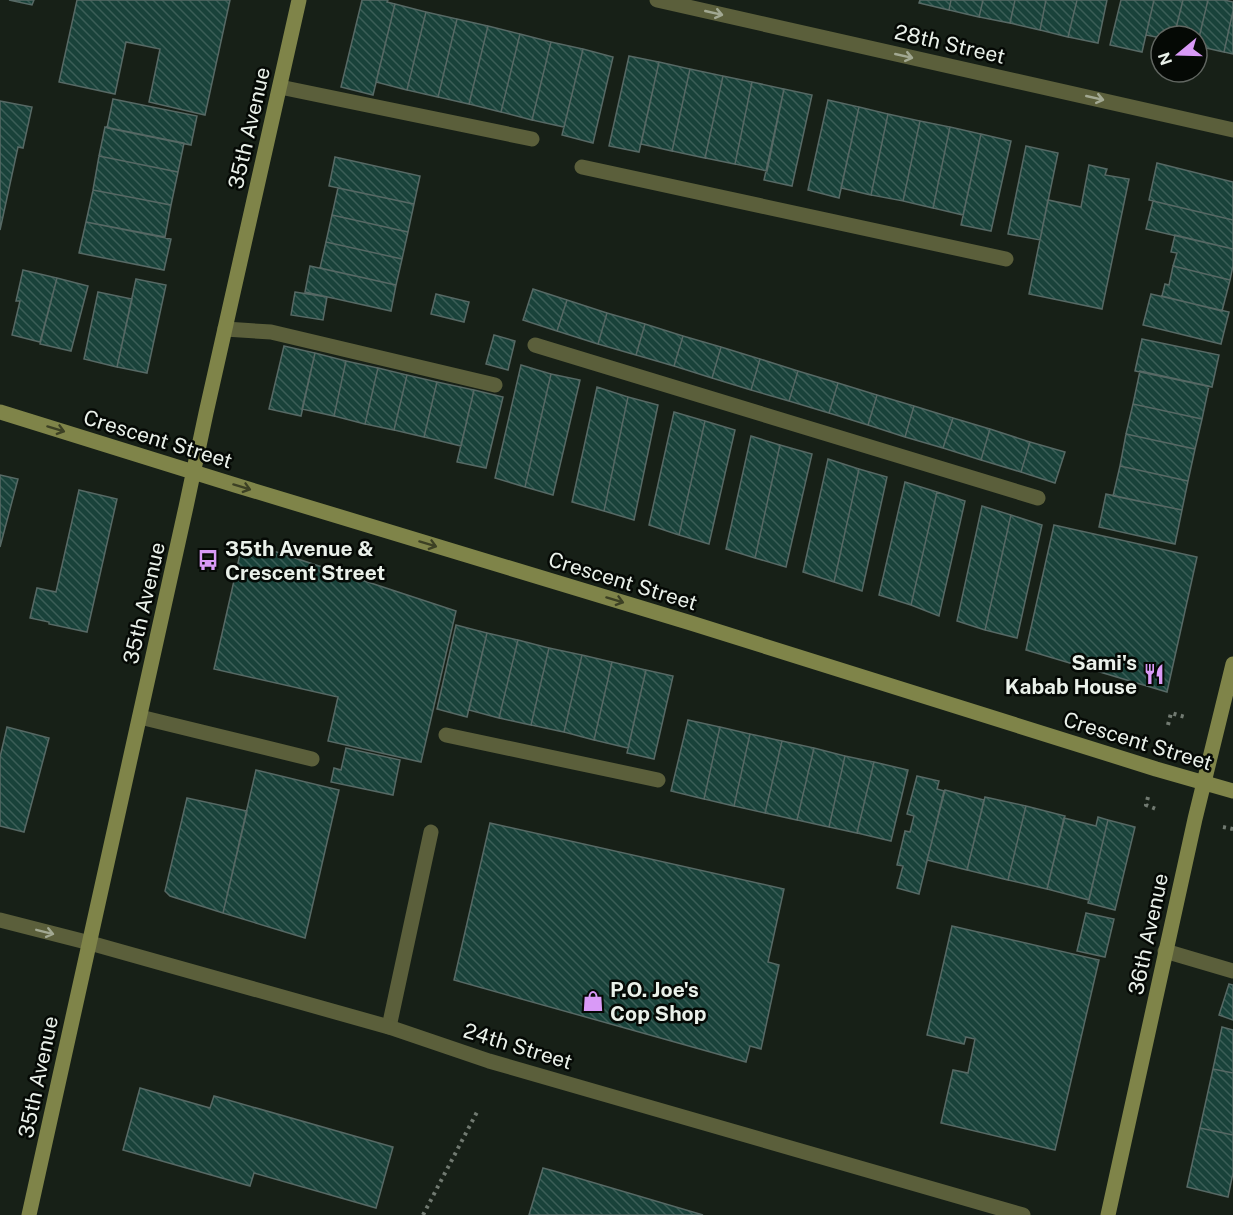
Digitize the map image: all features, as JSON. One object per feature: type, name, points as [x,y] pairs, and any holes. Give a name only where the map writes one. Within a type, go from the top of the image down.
[{"type":"street","name":"35th Avenue","points":[[29,1215],[299,0]]},
{"type":"street","name":"28th Street","points":[[657,0],[1233,129]]},
{"type":"street","points":[[280,87],[532,139]]},
{"type":"street","points":[[582,167],[1006,259]]},
{"type":"street","points":[[225,329],[271,332],[495,385]]},
{"type":"street","points":[[535,345],[1038,498]]},
{"type":"street","name":"Crescent Street","points":[[0,412],[1233,791]]},
{"type":"street","name":"36th Avenue","points":[[1108,1215],[1203,783],[1233,664]]},
{"type":"street","points":[[140,717],[312,759]]},
{"type":"street","points":[[446,735],[658,780]]},
{"type":"street","points":[[389,1027],[431,832]]},
{"type":"street","name":"24th Street","points":[[0,920],[389,1027],[489,1061],[1023,1215]]},
{"type":"street","points":[[1165,951],[1233,971]]},
{"type":"path","points":[[1168,725],[1171,713],[1185,717]]},
{"type":"path","points":[[1148,797],[1146,806],[1156,808]]},
{"type":"path","points":[[1223,827],[1233,829]]},
{"type":"path","points":[[423,1215],[477,1112]]},
{"type":"building","points":[[9,0],[34,0],[32,5]]},
{"type":"building","points":[[77,0],[230,0],[205,115],[149,102],[160,49],[126,42],[115,94],[59,82]]},
{"type":"building","points":[[362,0],[388,0],[387,2],[395,4],[373,95],[341,87]]},
{"type":"building","points":[[920,0],[951,0],[949,10],[919,3]]},
{"type":"building","points":[[951,0],[983,0],[979,17],[949,10]]},
{"type":"building","points":[[983,0],[1015,0],[1010,23],[979,17]]},
{"type":"building","points":[[1015,0],[1046,0],[1040,30],[1010,23]]},
{"type":"building","points":[[1046,0],[1077,0],[1068,37],[1040,30]]},
{"type":"building","points":[[1077,0],[1107,0],[1098,43],[1068,37]]},
{"type":"building","points":[[1121,0],[1154,0],[1142,52],[1110,45]]},
{"type":"building","points":[[1154,0],[1183,0],[1177,24],[1149,24],[1149,36],[1146,35]]},
{"type":"building","points":[[1183,0],[1208,0],[1202,24],[1177,24]]},
{"type":"building","points":[[1208,0],[1233,2],[1224,52],[1209,49],[1209,24],[1202,24]]},
{"type":"building","points":[[395,4],[426,12],[407,90],[376,82]]},
{"type":"building","points":[[1233,11],[1233,54],[1224,52]]},
{"type":"building","points":[[426,12],[457,19],[438,97],[407,90]]},
{"type":"building","points":[[457,19],[488,26],[469,104],[438,97]]},
{"type":"building","points":[[488,26],[520,34],[501,112],[469,104]]},
{"type":"building","points":[[520,34],[551,42],[532,120],[501,112]]},
{"type":"building","points":[[551,42],[583,49],[564,127],[532,120]]},
{"type":"building","points":[[583,49],[613,57],[593,143],[562,135]]},
{"type":"building","points":[[629,56],[659,62],[639,152],[609,146]]},
{"type":"building","points":[[659,62],[690,69],[672,151],[641,144]]},
{"type":"building","points":[[690,69],[723,76],[705,158],[672,151]]},
{"type":"building","points":[[723,76],[752,82],[735,164],[705,158]]},
{"type":"building","points":[[752,82],[784,89],[767,171],[735,164]]},
{"type":"building","points":[[784,89],[812,95],[792,186],[764,180]]},
{"type":"building","points":[[113,99],[197,116],[191,145],[107,128]]},
{"type":"building","points":[[828,100],[859,107],[839,198],[808,190]]},
{"type":"building","points":[[0,101],[32,107],[23,148],[18,147],[0,230]]},
{"type":"building","points":[[859,107],[888,114],[871,195],[841,188]]},
{"type":"building","points":[[888,114],[920,121],[903,201],[871,195]]},
{"type":"building","points":[[920,121],[950,127],[933,208],[903,201]]},
{"type":"building","points":[[105,127],[184,143],[178,172],[99,156]]},
{"type":"building","points":[[950,127],[981,134],[963,215],[933,208]]},
{"type":"building","points":[[981,134],[1011,141],[991,231],[961,225]]},
{"type":"building","points":[[1026,146],[1058,153],[1040,240],[1008,234]]},
{"type":"building","points":[[99,156],[178,172],[171,205],[93,190]]},
{"type":"building","points":[[335,157],[420,176],[414,204],[329,186]]},
{"type":"building","points":[[1157,163],[1233,182],[1233,220],[1149,200]]},
{"type":"building","points":[[1089,165],[1107,169],[1105,175],[1129,179],[1102,309],[1029,294],[1048,200],[1081,207]]},
{"type":"building","points":[[338,188],[414,204],[408,232],[332,215]]},
{"type":"building","points":[[93,190],[171,205],[165,237],[86,222]]},
{"type":"building","points":[[1153,201],[1233,220],[1233,249],[1146,229]]},
{"type":"building","points":[[332,215],[408,232],[402,259],[326,242]]},
{"type":"building","points":[[86,222],[171,239],[164,270],[79,253]]},
{"type":"building","points":[[1175,235],[1233,249],[1230,280],[1173,266],[1177,253],[1171,252]]},
{"type":"building","points":[[326,242],[402,259],[396,285],[320,268]]},
{"type":"building","points":[[310,266],[396,285],[391,311],[305,292]]},
{"type":"building","points":[[1173,266],[1230,280],[1222,311],[1162,296],[1165,284],[1169,285]]},
{"type":"building","points":[[23,270],[57,278],[40,342],[12,335],[20,301],[16,301]]},
{"type":"building","points":[[57,278],[88,286],[71,351],[40,344]]},
{"type":"building","points":[[136,279],[166,285],[147,373],[117,367]]},
{"type":"building","points":[[533,289],[567,300],[557,331],[523,320]]},
{"type":"building","points":[[98,292],[132,299],[117,367],[84,359]]},
{"type":"building","points":[[295,292],[327,297],[323,320],[291,315]]},
{"type":"building","points":[[436,294],[469,302],[464,322],[431,314]]},
{"type":"building","points":[[1151,294],[1229,312],[1221,344],[1143,325]]},
{"type":"building","points":[[567,300],[607,313],[598,344],[557,331]]},
{"type":"building","points":[[607,313],[645,324],[636,355],[598,344]]},
{"type":"building","points":[[645,324],[683,336],[674,366],[636,355]]},
{"type":"building","points":[[494,335],[515,341],[508,370],[486,364]]},
{"type":"building","points":[[683,336],[721,347],[712,378],[674,366]]},
{"type":"building","points":[[1142,339],[1219,355],[1212,387],[1135,371]]},
{"type":"building","points":[[284,346],[315,353],[301,416],[269,409]]},
{"type":"building","points":[[721,347],[760,359],[751,390],[712,378]]},
{"type":"building","points":[[315,353],[346,361],[334,416],[302,409]]},
{"type":"building","points":[[760,359],[798,371],[789,401],[751,390]]},
{"type":"building","points":[[346,361],[378,368],[365,424],[334,416]]},
{"type":"building","points":[[521,365],[551,374],[525,487],[495,478]]},
{"type":"building","points":[[378,368],[407,375],[394,430],[365,424]]},
{"type":"building","points":[[798,371],[838,383],[829,413],[789,401]]},
{"type":"building","points":[[1140,371],[1209,386],[1202,419],[1133,404]]},
{"type":"building","points":[[551,374],[580,380],[553,495],[525,487]]},
{"type":"building","points":[[407,375],[437,382],[424,437],[394,430]]},
{"type":"building","points":[[437,382],[474,390],[461,446],[424,437]]},
{"type":"building","points":[[838,383],[877,395],[868,425],[829,413]]},
{"type":"building","points":[[597,387],[628,397],[604,511],[572,502]]},
{"type":"building","points":[[474,390],[503,397],[486,468],[457,462]]},
{"type":"building","points":[[877,395],[914,406],[905,437],[868,425]]},
{"type":"building","points":[[628,397],[658,405],[634,520],[604,511]]},
{"type":"building","points":[[1133,404],[1202,419],[1195,449],[1126,434]]},
{"type":"building","points":[[914,406],[953,418],[943,448],[905,437]]},
{"type":"building","points":[[674,412],[705,421],[679,535],[649,525]]},
{"type":"building","points":[[953,418],[990,429],[981,460],[943,448]]},
{"type":"building","points":[[705,421],[735,430],[709,544],[679,535]]},
{"type":"building","points":[[990,429],[1030,442],[1021,472],[981,460]]},
{"type":"building","points":[[1126,434],[1195,449],[1188,481],[1120,466]]},
{"type":"building","points":[[751,436],[780,445],[755,558],[726,549]]},
{"type":"building","points":[[1030,442],[1065,452],[1055,483],[1021,472]]},
{"type":"building","points":[[780,445],[812,454],[786,567],[755,558]]},
{"type":"building","points":[[828,459],[859,469],[834,582],[803,572]]},
{"type":"building","points":[[1120,466],[1188,481],[1182,510],[1113,496]]},
{"type":"building","points":[[859,469],[887,477],[862,591],[834,582]]},
{"type":"building","points":[[0,475],[18,479],[0,547]]},
{"type":"building","points":[[905,482],[937,492],[911,605],[879,595]]},
{"type":"building","points":[[79,490],[117,499],[87,632],[30,618],[37,588],[56,592]]},
{"type":"building","points":[[937,492],[965,501],[939,616],[911,605]]},
{"type":"building","points":[[1106,494],[1182,510],[1175,544],[1099,527]]},
{"type":"building","points":[[982,506],[1011,515],[985,630],[957,621]]},
{"type":"building","points":[[1011,515],[1042,525],[1017,638],[985,630]]},
{"type":"building","points":[[1054,525],[1197,557],[1167,692],[1026,650]]},
{"type":"building","points":[[243,541],[456,611],[421,762],[328,741],[338,697],[214,669]]},
{"type":"building","points":[[456,625],[487,633],[467,717],[437,709]]},
{"type":"building","points":[[487,633],[518,640],[499,718],[469,710]]},
{"type":"building","points":[[518,640],[549,648],[531,725],[499,718]]},
{"type":"building","points":[[549,648],[582,655],[564,732],[531,725]]},
{"type":"building","points":[[582,655],[612,662],[594,740],[564,732]]},
{"type":"building","points":[[612,662],[646,670],[628,748],[594,740]]},
{"type":"building","points":[[646,670],[673,676],[654,759],[627,753]]},
{"type":"building","points":[[688,720],[720,727],[704,799],[671,791]]},
{"type":"building","points":[[7,727],[49,738],[24,832],[0,826],[0,757]]},
{"type":"building","points":[[720,727],[750,734],[734,806],[704,799]]},
{"type":"building","points":[[750,734],[782,741],[765,813],[734,806]]},
{"type":"building","points":[[782,741],[814,748],[797,820],[765,813]]},
{"type":"building","points":[[346,748],[400,760],[393,795],[331,782],[334,768],[341,770]]},
{"type":"building","points":[[814,748],[845,756],[829,827],[797,820]]},
{"type":"building","points":[[845,756],[874,762],[857,833],[829,827]]},
{"type":"building","points":[[874,762],[908,770],[891,841],[857,833]]},
{"type":"building","points":[[256,770],[339,790],[305,938],[223,913]]},
{"type":"building","points":[[917,776],[939,781],[937,789],[944,791],[919,894],[897,888],[903,866],[897,865],[905,831],[910,832],[914,816],[907,814]]},
{"type":"building","points":[[945,790],[984,800],[967,870],[927,860]]},
{"type":"building","points":[[985,797],[1026,806],[1008,880],[967,870]]},
{"type":"building","points":[[187,798],[247,811],[223,913],[170,896],[165,891]]},
{"type":"building","points":[[1026,806],[1065,816],[1047,889],[1008,880]]},
{"type":"building","points":[[1098,817],[1108,820],[1089,900],[1047,889],[1064,818],[1096,826]]},
{"type":"building","points":[[1108,820],[1135,827],[1115,910],[1088,903]]},
{"type":"building","points":[[490,823],[784,889],[768,962],[779,965],[761,1049],[750,1046],[746,1062],[454,980]]},
{"type":"building","points":[[1086,913],[1114,919],[1105,957],[1077,951]]},
{"type":"building","points":[[952,926],[1099,960],[1055,1150],[941,1123],[953,1070],[968,1073],[975,1039],[966,1037],[964,1044],[927,1035]]},
{"type":"building","points":[[1229,984],[1233,985],[1233,1020],[1219,1015]]},
{"type":"building","points":[[1222,1027],[1233,1030],[1233,1073],[1213,1069]]},
{"type":"building","points":[[1213,1069],[1233,1073],[1233,1135],[1200,1128]]},
{"type":"building","points":[[140,1088],[210,1108],[214,1096],[393,1147],[376,1208],[254,1173],[250,1186],[123,1150]]},
{"type":"building","points":[[1200,1128],[1233,1135],[1233,1173],[1228,1197],[1187,1187]]},
{"type":"building","points":[[543,1168],[554,1171],[703,1215],[529,1215]]},
{"type":"place","name":"35th Avenue & Crescent Street","points":[[208,560]]},
{"type":"place","name":"Sami's Kabab House","points":[[1154,674]]},
{"type":"place","name":"P.O. Joe's Cop Shop","points":[[593,1001]]}]
